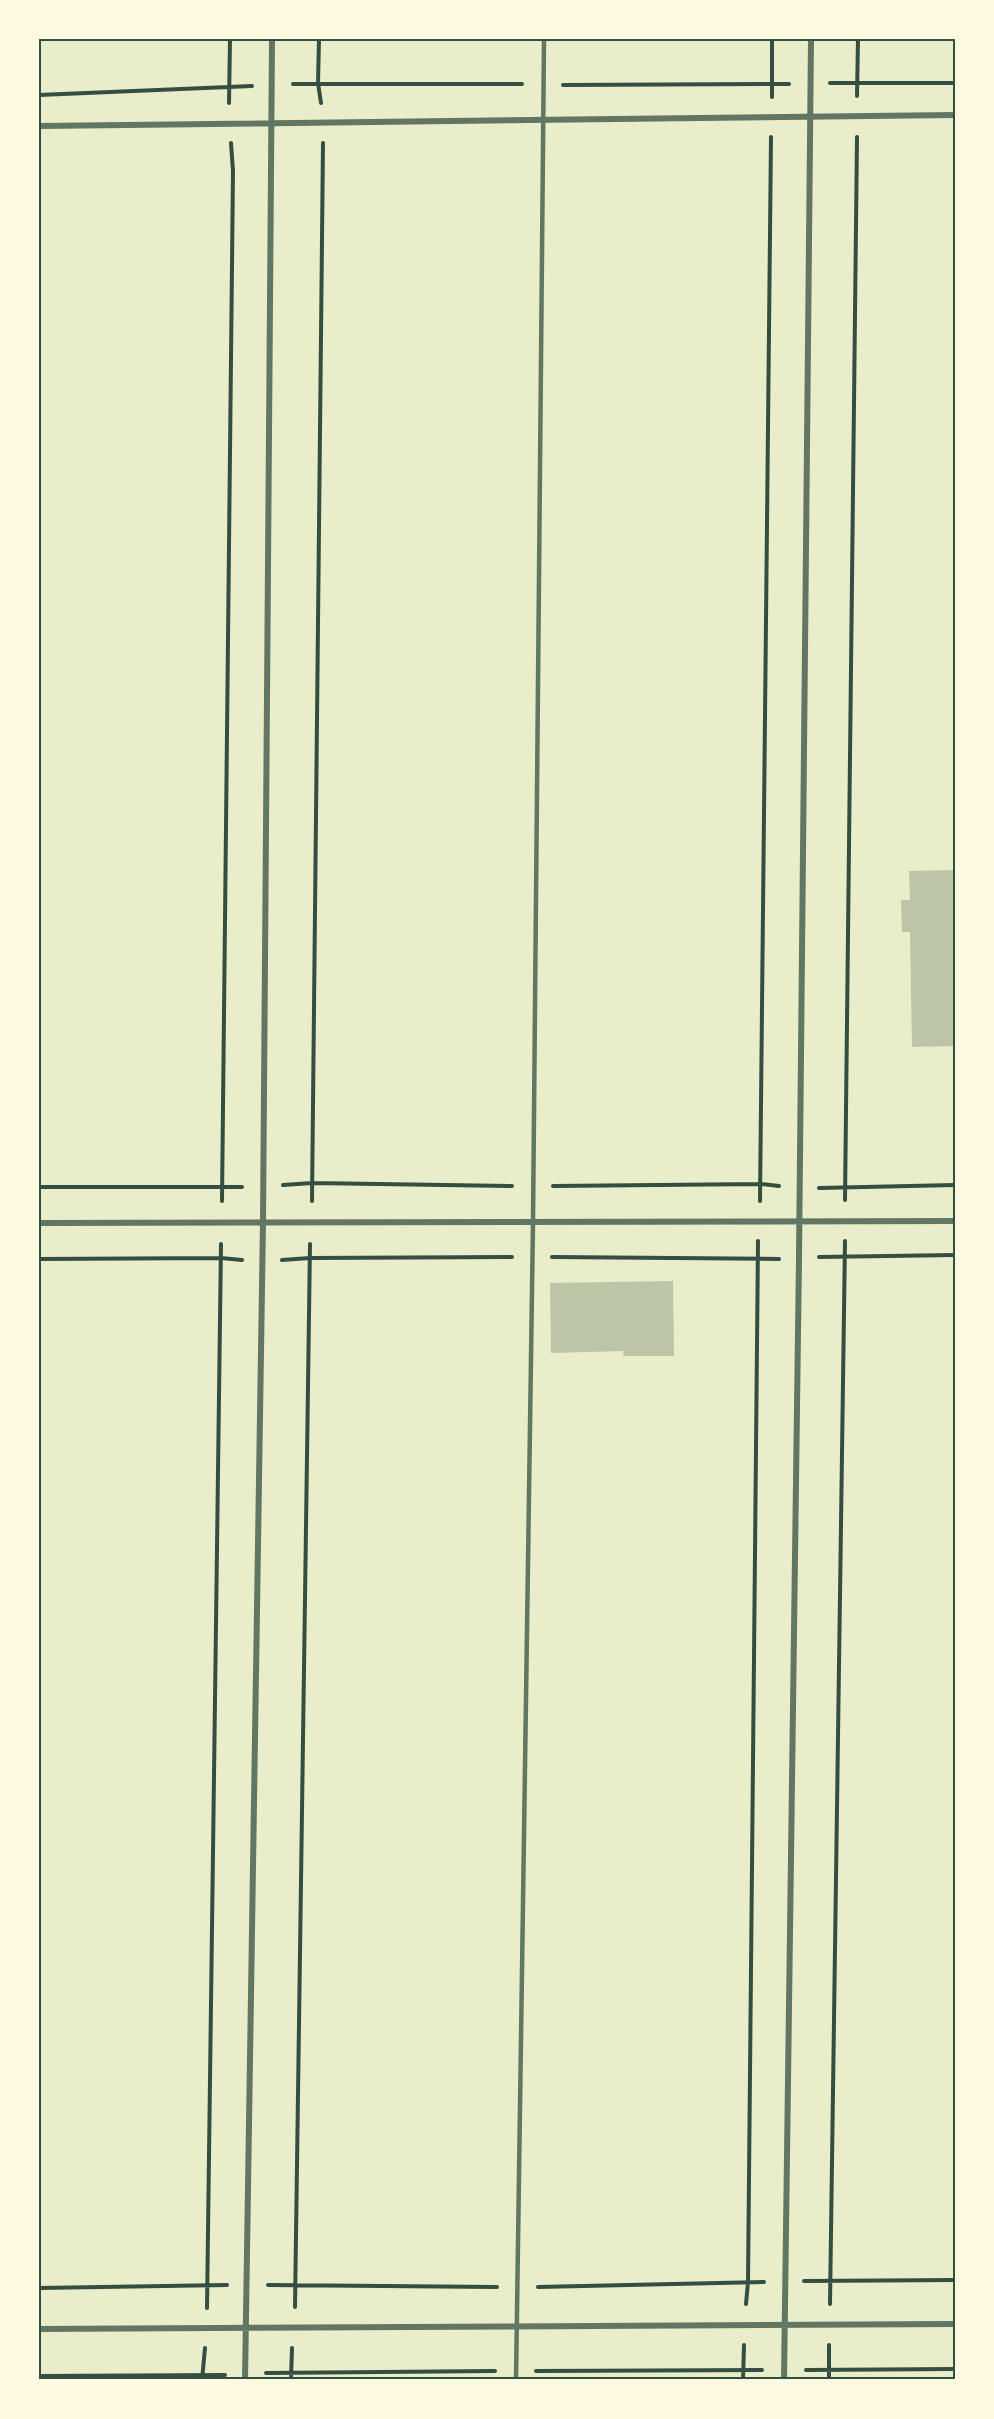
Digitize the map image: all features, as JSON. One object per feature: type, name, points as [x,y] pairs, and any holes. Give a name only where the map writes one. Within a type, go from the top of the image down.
[{"type":"street","points":[[245,2380],[264,1187],[272,39]]},
{"type":"street","points":[[784,2380],[800,1188],[811,39]]},
{"type":"street","points":[[39,126],[955,115]]},
{"type":"street","points":[[39,1223],[955,1221]]},
{"type":"street","points":[[39,2329],[955,2324]]},
{"type":"lane","points":[[516,2380],[533,1222],[544,39]]},
{"type":"path","points":[[39,95],[272,85],[955,83]]},
{"type":"path","points":[[39,1187],[264,1187],[312,1183],[533,1186],[761,1184],[800,1188],[955,1185]]},
{"type":"path","points":[[39,1259],[221,1258],[263,1262],[310,1258],[799,1258],[955,1255]]},
{"type":"building","points":[[955,870],[955,1046],[912,1047],[910,932],[902,932],[901,900],[910,900],[909,871]]},
{"type":"building","points":[[673,1281],[674,1356],[623,1356],[624,1351],[551,1353],[550,1283]]}]
